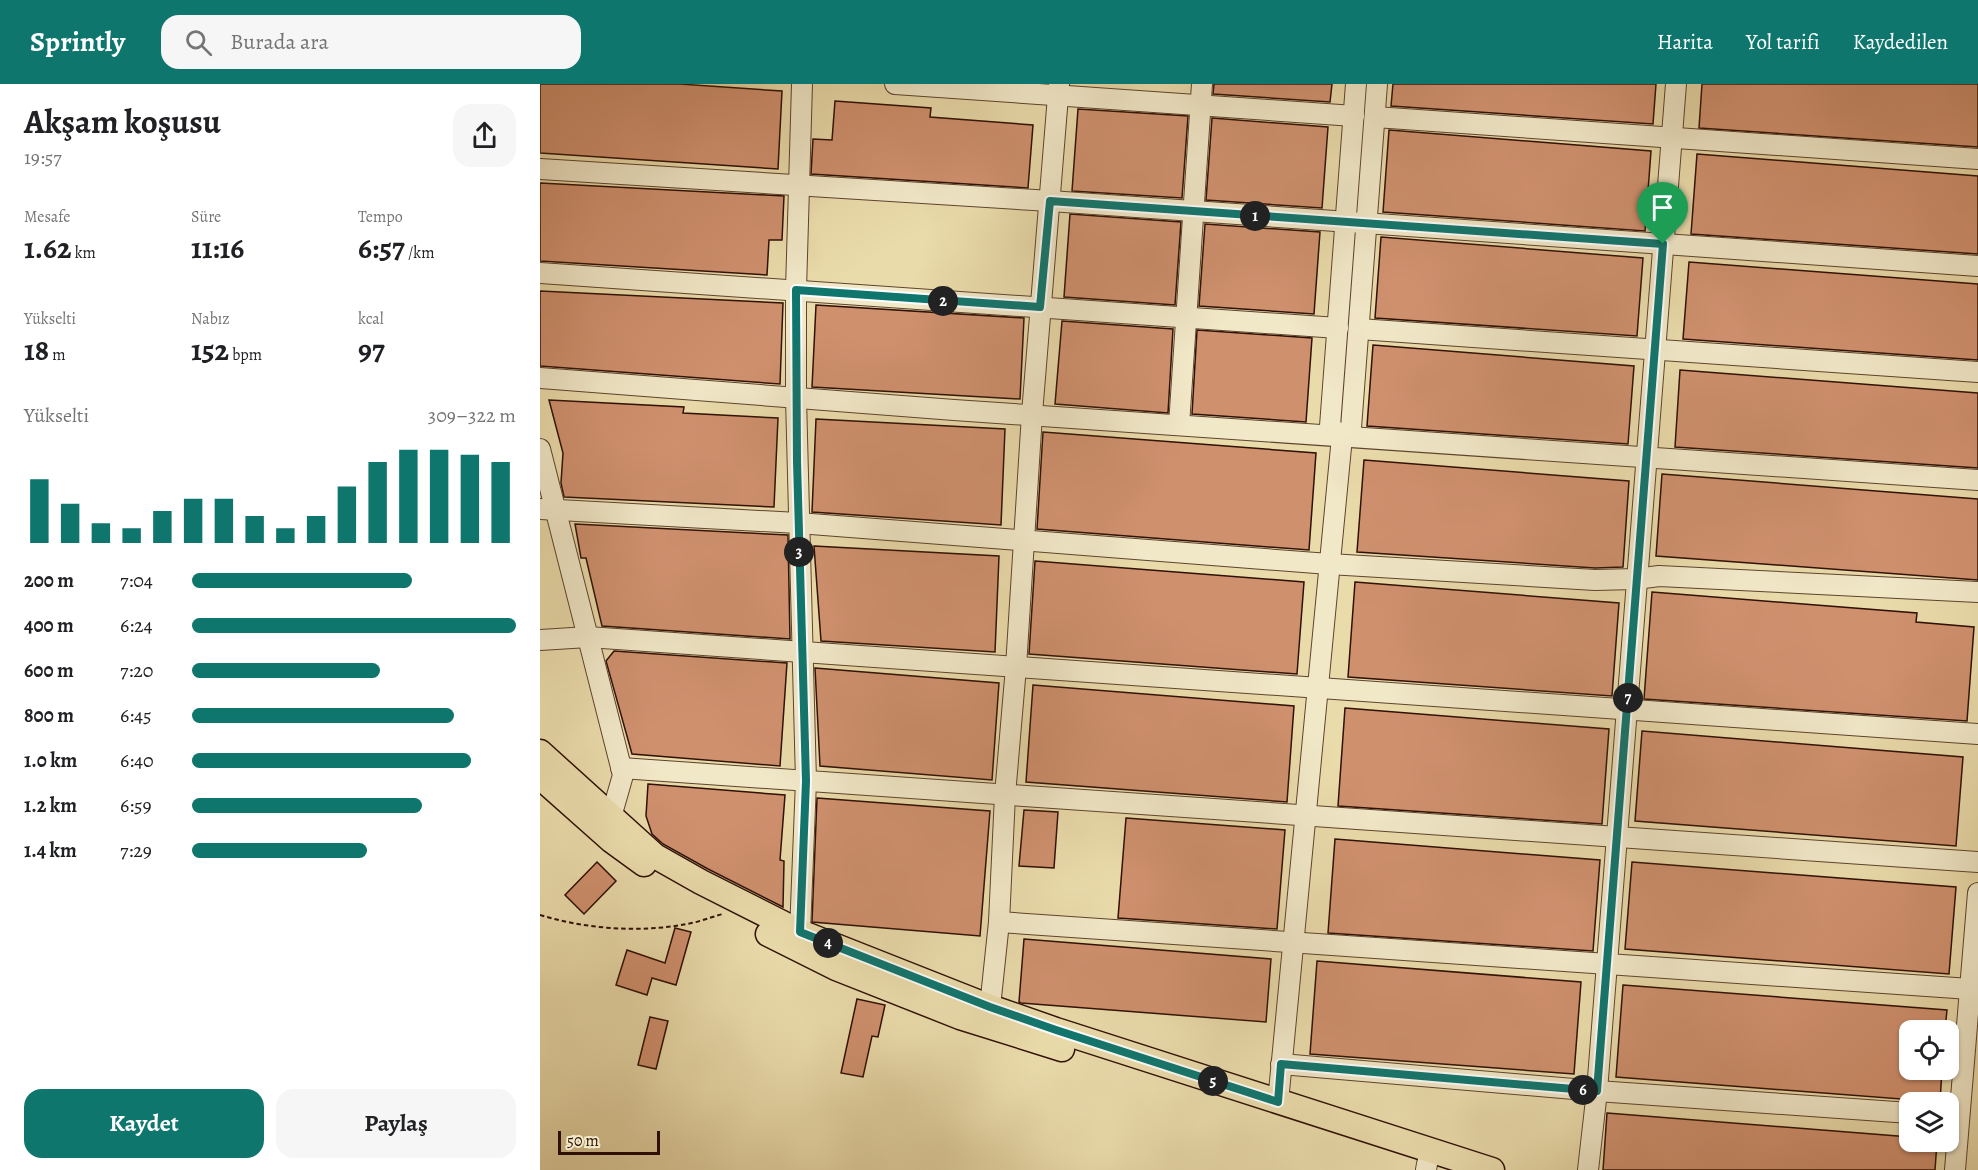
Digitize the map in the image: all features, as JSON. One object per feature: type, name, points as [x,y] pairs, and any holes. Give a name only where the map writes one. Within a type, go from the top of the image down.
[{"type":"main road","points":[[540,753],[606,824],[666,880],[836,968],[960,1017],[1433,1168]]},
{"type":"main road","points":[[540,777],[655,856],[800,932],[990,1007],[1056,1030],[1492,1170]]},
{"type":"street","points":[[800,932],[806,781],[796,398],[796,290],[802,84]]},
{"type":"street","points":[[895,84],[1059,90],[1200,105],[1353,116]]},
{"type":"street","points":[[1179,425],[1202,84]]},
{"type":"street","points":[[1342,437],[1330,426],[1356,84]]},
{"type":"street","points":[[1278,1102],[1342,437],[1351,428],[1377,84]]},
{"type":"street","points":[[1588,1170],[1597,1091],[1676,84]]},
{"type":"street","points":[[990,1007],[999,922],[1005,795],[1016,667],[1040,307],[1059,90]]},
{"type":"street","points":[[1375,117],[1978,159]]},
{"type":"street","points":[[540,169],[1050,201],[1978,266]]},
{"type":"street","points":[[540,273],[1338,328]]},
{"type":"street","points":[[1359,329],[1978,372]]},
{"type":"street","points":[[540,378],[1342,437],[1978,480]]},
{"type":"street","points":[[540,449],[548,509],[588,637],[623,775],[606,824]]},
{"type":"street","points":[[548,509],[798,523],[1329,564],[1596,580],[1659,576],[1978,592]]},
{"type":"street","points":[[540,640],[588,637],[1978,734]]},
{"type":"street","points":[[621,768],[1978,862]]},
{"type":"street","points":[[1957,1092],[1970,989],[1978,893]]},
{"type":"street","points":[[999,922],[1970,989]]},
{"type":"street","points":[[1281,1064],[1597,1091],[1899,1112]]},
{"type":"street","points":[[1955,1152],[1955,1170]]},
{"type":"path","points":[[540,915],[566,923],[636,929],[687,924],[728,912]]},
{"type":"building","points":[[540,84],[680,84],[782,91],[778,169],[540,153]]},
{"type":"building","points":[[1214,84],[1332,84],[1330,102],[1213,94]]},
{"type":"building","points":[[1393,84],[1656,84],[1653,124],[1391,106]]},
{"type":"building","points":[[1702,84],[1978,84],[1978,147],[1699,128]]},
{"type":"building","points":[[835,101],[931,108],[930,117],[1033,125],[1028,188],[811,174],[813,139],[832,140]]},
{"type":"building","points":[[1078,109],[1188,116],[1182,198],[1072,191]]},
{"type":"building","points":[[1212,118],[1328,127],[1322,208],[1206,200]]},
{"type":"building","points":[[1389,130],[1651,151],[1645,231],[1383,212]]},
{"type":"building","points":[[1697,154],[1978,176],[1978,254],[1691,234]]},
{"type":"building","points":[[540,183],[784,196],[782,240],[769,240],[767,275],[540,261]]},
{"type":"building","points":[[1070,214],[1181,222],[1175,305],[1064,297]]},
{"type":"building","points":[[1205,224],[1320,232],[1314,314],[1199,306]]},
{"type":"building","points":[[1381,237],[1643,258],[1637,336],[1375,318]]},
{"type":"building","points":[[1689,262],[1978,284],[1978,360],[1683,339]]},
{"type":"building","points":[[540,291],[783,303],[780,384],[540,366]]},
{"type":"building","points":[[816,305],[1024,318],[1020,399],[812,387]]},
{"type":"building","points":[[1062,321],[1173,329],[1168,413],[1055,404]]},
{"type":"building","points":[[1197,330],[1312,338],[1306,422],[1192,414]]},
{"type":"building","points":[[1373,345],[1634,366],[1628,444],[1367,426]]},
{"type":"building","points":[[1680,370],[1978,393],[1978,468],[1675,447]]},
{"type":"building","points":[[549,400],[684,407],[683,413],[778,418],[774,507],[564,497],[561,483],[563,453]]},
{"type":"building","points":[[816,419],[1005,429],[1001,525],[812,512]]},
{"type":"building","points":[[1043,432],[1316,453],[1309,550],[1037,529]]},
{"type":"building","points":[[1364,460],[1629,481],[1623,567],[1595,568],[1357,552]]},
{"type":"building","points":[[1662,474],[1978,499],[1978,580],[1656,556]]},
{"type":"building","points":[[575,524],[788,535],[790,639],[602,626],[586,558],[581,558]]},
{"type":"building","points":[[814,546],[999,556],[995,652],[821,641]]},
{"type":"building","points":[[1035,561],[1304,582],[1297,674],[1029,654]]},
{"type":"building","points":[[1355,582],[1619,603],[1612,696],[1348,677]]},
{"type":"building","points":[[1652,592],[1917,613],[1916,622],[1974,627],[1967,721],[1644,699]]},
{"type":"building","points":[[614,651],[787,663],[780,766],[632,754],[606,661]]},
{"type":"building","points":[[815,668],[999,683],[992,780],[820,766]]},
{"type":"building","points":[[1033,685],[1294,706],[1287,802],[1026,782]]},
{"type":"building","points":[[1345,708],[1609,729],[1602,824],[1338,806]]},
{"type":"building","points":[[1642,731],[1963,757],[1956,846],[1635,821]]},
{"type":"building","points":[[648,784],[785,795],[780,860],[784,861],[783,907],[663,844],[652,834],[646,816]]},
{"type":"building","points":[[817,798],[990,811],[980,936],[812,922]]},
{"type":"building","points":[[1024,810],[1058,812],[1054,868],[1019,866]]},
{"type":"building","points":[[1126,818],[1285,830],[1277,929],[1118,918]]},
{"type":"building","points":[[1335,839],[1600,860],[1593,951],[1328,933]]},
{"type":"building","points":[[597,862],[616,881],[584,914],[565,895]]},
{"type":"building","points":[[1632,862],[1956,887],[1949,974],[1625,949]]},
{"type":"building","points":[[675,928],[691,932],[676,985],[652,978],[647,995],[616,985],[627,950],[665,963]]},
{"type":"building","points":[[1024,939],[1271,959],[1266,1022],[1021,1003],[1019,1002]]},
{"type":"building","points":[[1317,961],[1581,982],[1574,1074],[1310,1054]]},
{"type":"building","points":[[1623,985],[1947,1010],[1946,1020],[1899,1020],[1899,1080],[1941,1080],[1941,1092],[1899,1092],[1899,1099],[1616,1077]]},
{"type":"building","points":[[857,999],[885,1005],[878,1037],[872,1036],[863,1077],[841,1073]]},
{"type":"building","points":[[650,1017],[668,1021],[656,1069],[638,1065]]},
{"type":"building","points":[[1607,1113],[1899,1136],[1899,1152],[1936,1152],[1935,1170],[1603,1170]]},
{"type":"route","points":[[1050,201],[1663,244],[1597,1091],[1281,1064],[1278,1102],[990,1007],[800,932],[806,781],[798,523],[796,290],[1040,307],[1050,201]]}]
